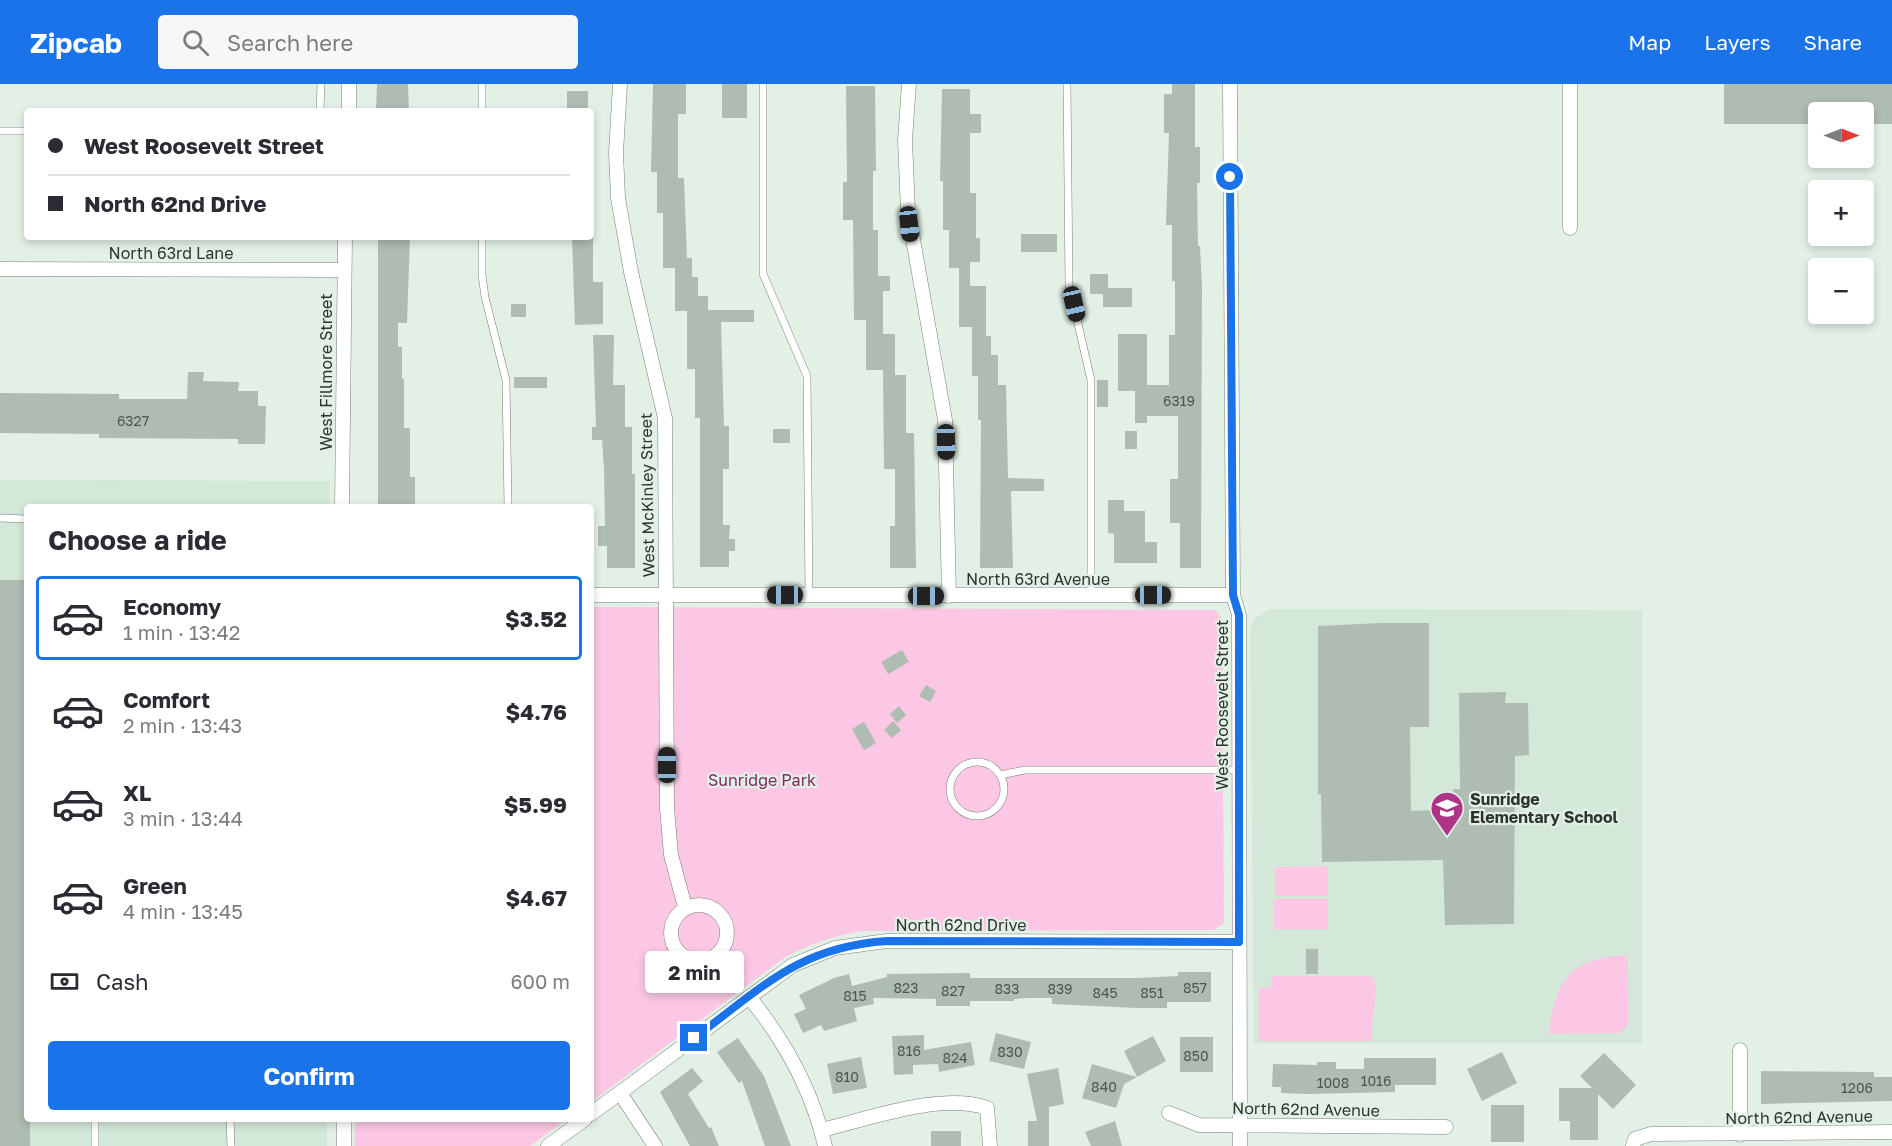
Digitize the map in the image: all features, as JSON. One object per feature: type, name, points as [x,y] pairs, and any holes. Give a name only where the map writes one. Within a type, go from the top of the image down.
[{"type":"street","points":[[349,84],[349,108]]},
{"type":"street","name":"West McKinley Street","points":[[620,84],[616,153],[618,198],[627,253],[665,418],[667,807],[671,855],[685,908]]},
{"type":"street","points":[[909,84],[905,140],[908,211],[945,420],[949,596]]},
{"type":"street","name":"West Roosevelt Street","points":[[1230,84],[1233,595],[1239,615],[1240,1146]]},
{"type":"street","points":[[1570,84],[1570,228]]},
{"type":"street","name":"West Fillmore Street","points":[[342,504],[345,240]]},
{"type":"street","name":"North 63rd Lane","points":[[0,269],[343,270]]},
{"type":"street","name":"North 63rd Avenue","points":[[594,595],[1233,595]]},
{"type":"street","points":[[694,904],[712,907],[725,921],[726,940],[722,949],[711,958],[690,960],[682,956],[672,943],[671,927],[674,919],[685,908],[694,904]]},
{"type":"street","name":"North 62nd Drive","points":[[594,1112],[749,997],[805,959],[835,948],[868,942],[1239,942]]},
{"type":"street","points":[[749,997],[789,1055],[804,1082],[825,1146]]},
{"type":"street","points":[[1740,1050],[1740,1135]]},
{"type":"street","points":[[620,1093],[655,1146]]},
{"type":"street","points":[[821,1130],[935,1105],[972,1103],[987,1108],[990,1146]]},
{"type":"street","name":"North 62nd Avenue","points":[[1169,1113],[1199,1125],[1446,1127]]},
{"type":"street","points":[[344,1122],[344,1146]]},
{"type":"street","points":[[548,1146],[581,1122]]},
{"type":"street","name":"North 62nd Avenue","points":[[1634,1142],[1666,1134],[1740,1135],[1810,1140],[1892,1132]]},
{"type":"lane","points":[[320,108],[321,84]]},
{"type":"lane","points":[[482,84],[482,108]]},
{"type":"lane","points":[[763,84],[763,274],[807,376],[809,595]]},
{"type":"lane","points":[[1067,84],[1069,285],[1091,380],[1091,595]]},
{"type":"lane","points":[[0,131],[24,130]]},
{"type":"lane","points":[[482,240],[482,275],[485,297],[506,380],[507,504]]},
{"type":"lane","points":[[0,518],[24,519]]},
{"type":"lane","points":[[977,762],[994,768],[1000,775],[1004,783],[1002,800],[991,813],[975,816],[966,814],[954,803],[950,785],[959,768],[977,762]]},
{"type":"lane","points":[[1000,775],[1025,770],[1239,770]]},
{"type":"lane","points":[[95,1122],[95,1146]]},
{"type":"lane","points":[[230,1122],[231,1146]]},
{"type":"shaded area","points":[[0,480],[330,481],[330,504],[24,504],[24,1122],[327,1122],[327,1146],[0,1146]]},
{"type":"shaded area","name":"Sunridge Elementary School","points":[[1270,609],[1642,610],[1642,1043],[1254,1043],[1250,631],[1254,619]]},
{"type":"green space","name":"Sunridge Park","points":[[594,607],[1215,610],[1222,619],[1224,924],[1213,930],[861,931],[831,938],[784,958],[594,1100]]},
{"type":"green space","points":[[1328,866],[1328,896],[1275,896],[1275,867]]},
{"type":"green space","points":[[1274,899],[1328,899],[1328,929],[1274,929]]},
{"type":"green space","points":[[1627,955],[1629,1024],[1619,1033],[1549,1034],[1556,999],[1569,975],[1592,961]]},
{"type":"green space","points":[[1272,976],[1369,976],[1374,979],[1372,1041],[1259,1041],[1259,988],[1270,988]]},
{"type":"green space","points":[[355,1122],[563,1122],[530,1146],[355,1146]]},
{"type":"building","points":[[377,84],[408,84],[409,108],[376,108]]},
{"type":"building","points":[[653,84],[686,84],[686,114],[678,114],[678,178],[684,178],[687,258],[692,258],[692,277],[698,277],[698,296],[708,296],[708,310],[754,310],[754,322],[721,322],[724,426],[729,426],[729,469],[723,469],[723,525],[730,525],[729,539],[735,539],[735,551],[729,551],[729,567],[700,567],[700,418],[695,418],[695,369],[687,369],[687,311],[675,311],[675,268],[663,268],[663,213],[657,213],[657,172],[651,172]]},
{"type":"building","points":[[722,84],[747,84],[747,118],[722,118]]},
{"type":"building","points":[[1172,84],[1195,84],[1195,147],[1200,147],[1200,183],[1197,183],[1198,246],[1200,246],[1202,287],[1201,568],[1180,568],[1180,523],[1170,523],[1170,479],[1178,479],[1178,416],[1147,416],[1147,423],[1135,423],[1135,391],[1118,391],[1118,334],[1147,334],[1147,385],[1169,385],[1169,335],[1175,335],[1175,281],[1172,281],[1172,225],[1166,225],[1169,133],[1164,133],[1164,94],[1172,94]]},
{"type":"building","points":[[1724,84],[1892,84],[1892,124],[1874,124],[1874,102],[1808,102],[1808,124],[1724,124]]},
{"type":"building","points":[[846,86],[875,86],[876,171],[873,171],[873,230],[878,230],[878,276],[890,276],[890,291],[883,291],[883,334],[895,334],[895,375],[906,375],[906,433],[914,433],[916,568],[890,568],[890,526],[895,526],[895,469],[884,469],[883,370],[866,370],[866,320],[854,320],[853,220],[843,220],[843,182],[847,182]]},
{"type":"building","points":[[942,89],[970,89],[970,114],[981,114],[981,133],[970,133],[970,193],[976,193],[976,238],[980,238],[980,262],[970,262],[970,286],[986,286],[986,336],[991,336],[991,355],[998,355],[998,385],[1006,385],[1008,478],[1044,479],[1044,491],[1011,491],[1013,568],[980,568],[981,420],[978,420],[978,376],[972,376],[972,327],[959,327],[959,268],[949,268],[949,230],[943,230],[943,181],[940,181]]},
{"type":"building","points":[[567,91],[588,91],[588,108],[567,108]]},
{"type":"building","points":[[1021,234],[1057,234],[1057,252],[1021,252]]},
{"type":"building","points":[[378,240],[410,240],[407,323],[398,323],[398,347],[402,347],[404,428],[410,428],[410,477],[415,477],[415,504],[378,504]]},
{"type":"building","points":[[572,240],[593,240],[593,282],[603,282],[603,324],[575,325]]},
{"type":"building","points":[[1090,274],[1108,274],[1108,288],[1132,288],[1132,307],[1103,307],[1103,294],[1090,294]]},
{"type":"building","points":[[511,304],[526,304],[526,317],[511,317]]},
{"type":"building","points":[[593,335],[614,335],[613,385],[625,385],[625,427],[632,427],[632,474],[635,474],[635,568],[607,568],[607,546],[598,546],[598,526],[605,526],[604,469],[602,440],[592,440],[592,427],[596,427]]},
{"type":"building","points":[[188,372],[204,372],[203,381],[239,382],[238,391],[258,391],[258,406],[266,406],[265,444],[238,444],[238,439],[99,438],[99,434],[0,433],[0,393],[119,394],[119,399],[187,399]]},
{"type":"building","points":[[514,377],[547,377],[547,388],[514,388]]},
{"type":"building","points":[[1097,380],[1108,380],[1108,407],[1097,407]]},
{"type":"building","points":[[773,429],[790,429],[790,443],[773,443]]},
{"type":"building","points":[[1125,431],[1137,431],[1137,449],[1125,449]]},
{"type":"building","points":[[1108,500],[1124,500],[1124,511],[1145,511],[1145,542],[1157,542],[1157,563],[1114,563],[1114,534],[1108,533]]},
{"type":"building","points":[[0,580],[24,580],[24,1122],[30,1122],[30,1146],[0,1146]]},
{"type":"building","points":[[1429,623],[1429,727],[1410,727],[1411,811],[1443,810],[1443,807],[1453,807],[1453,789],[1460,789],[1459,693],[1506,692],[1505,703],[1528,703],[1529,755],[1515,756],[1514,924],[1445,925],[1443,860],[1322,862],[1321,794],[1318,794],[1318,626]]},
{"type":"building","points":[[902,650],[909,662],[888,674],[881,662]]},
{"type":"building","points":[[926,685],[936,691],[930,702],[919,696]]},
{"type":"building","points":[[899,706],[906,715],[897,723],[890,714]]},
{"type":"building","points":[[893,721],[901,730],[892,738],[884,730]]},
{"type":"building","points":[[864,722],[876,743],[864,750],[852,729]]},
{"type":"building","points":[[1306,949],[1318,949],[1318,974],[1306,974]]},
{"type":"building","points":[[1178,972],[1211,972],[1211,1002],[1167,1002],[1167,1008],[1137,1008],[1052,1004],[1052,998],[1026,998],[1014,999],[1014,1001],[970,1001],[970,1006],[936,1006],[936,999],[873,998],[874,1004],[854,1008],[857,1021],[824,1031],[821,1025],[803,1033],[794,1014],[806,1009],[799,995],[834,978],[849,974],[852,986],[887,977],[887,974],[970,973],[970,978],[1137,978],[1178,976]]},
{"type":"building","points":[[996,1033],[1031,1042],[1024,1069],[989,1061]]},
{"type":"building","points":[[924,1035],[924,1050],[971,1042],[975,1065],[939,1072],[938,1064],[913,1065],[913,1074],[894,1075],[892,1036]]},
{"type":"building","points":[[1153,1036],[1166,1061],[1137,1077],[1124,1051]]},
{"type":"building","points":[[1180,1037],[1213,1037],[1213,1072],[1180,1072]]},
{"type":"building","points":[[738,1038],[764,1076],[791,1146],[765,1146],[742,1081],[739,1083],[717,1052]]},
{"type":"building","points":[[1502,1052],[1517,1083],[1482,1101],[1467,1069]]},
{"type":"building","points":[[1604,1053],[1636,1085],[1613,1109],[1598,1094],[1598,1140],[1570,1140],[1570,1121],[1559,1121],[1559,1088],[1592,1088],[1580,1076]]},
{"type":"building","points":[[861,1057],[867,1088],[833,1094],[827,1064]]},
{"type":"building","points":[[1364,1058],[1436,1058],[1436,1085],[1395,1085],[1395,1092],[1307,1094],[1281,1093],[1281,1087],[1272,1087],[1273,1064],[1317,1065],[1317,1062],[1336,1062],[1336,1069],[1364,1069]]},
{"type":"building","points":[[1092,1064],[1137,1077],[1124,1084],[1116,1108],[1082,1098]]},
{"type":"building","points":[[692,1068],[703,1081],[688,1094],[709,1128],[711,1127],[719,1146],[690,1146],[660,1092]]},
{"type":"building","points":[[1058,1068],[1064,1104],[1049,1107],[1049,1146],[1028,1146],[1028,1121],[1037,1121],[1027,1074]]},
{"type":"building","points":[[1761,1071],[1874,1072],[1874,1077],[1892,1077],[1892,1101],[1761,1104]]},
{"type":"building","points":[[1491,1105],[1524,1105],[1524,1142],[1491,1142]]},
{"type":"building","points":[[1115,1121],[1122,1146],[1091,1146],[1085,1132]]},
{"type":"building","points":[[931,1131],[961,1131],[961,1146],[931,1146]]},
{"type":"place","name":"Sunridge Elementary School","points":[[1447,837]]},
{"type":"route","points":[[694,1038],[793,964],[851,944],[887,941],[1239,942],[1240,676],[1239,615],[1233,595],[1230,177]]}]
